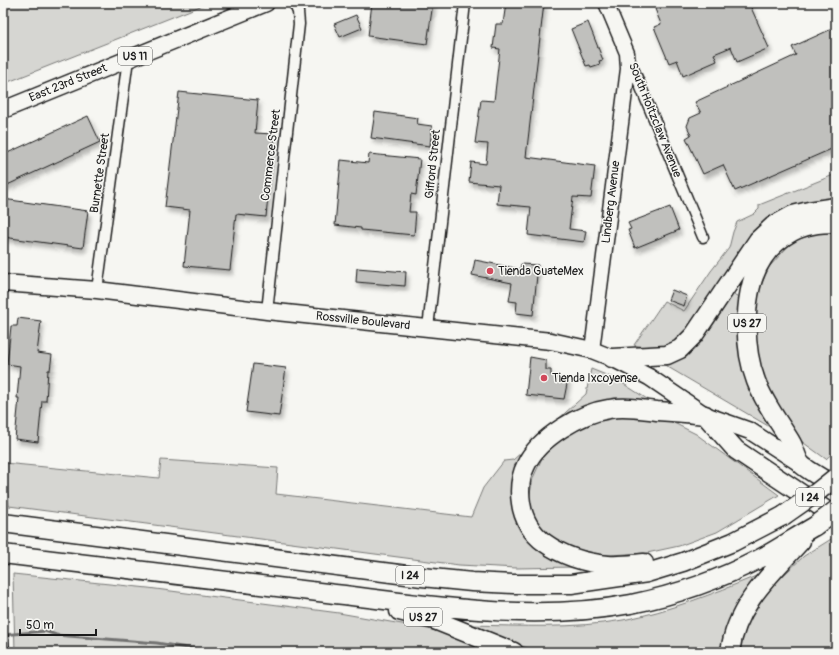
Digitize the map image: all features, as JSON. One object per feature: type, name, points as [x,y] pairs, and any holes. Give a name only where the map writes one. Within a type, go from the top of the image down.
[{"type":"highway","points":[[612,358],[667,355],[680,349],[694,335],[758,240],[773,226],[793,215],[836,207]]},
{"type":"highway","name":"US 27","points":[[801,464],[791,443],[772,414],[756,381],[748,348],[747,322],[749,297],[755,275],[763,258],[777,242],[793,231],[804,226],[836,223]]},
{"type":"highway","points":[[683,562],[608,565],[581,560],[559,551],[545,543],[535,534],[526,522],[520,493],[521,479],[526,464],[551,436],[568,423],[586,415],[609,409],[633,408],[705,415]]},
{"type":"highway","name":"Rossville Boulevard","points":[[705,415],[736,450],[836,517]]},
{"type":"highway","name":"Rossville Boulevard","points":[[801,464],[836,487]]},
{"type":"highway","name":"I 24","points":[[3,523],[472,582],[571,584],[647,573],[683,562],[733,542],[783,516],[836,477]]},
{"type":"highway","name":"I 24","points":[[3,554],[459,609],[541,612],[583,610],[631,604],[672,594],[719,577],[761,558],[815,526],[836,510]]},
{"type":"highway","points":[[730,652],[732,638],[744,608],[760,585],[815,526]]},
{"type":"highway","name":"US 27","points":[[329,593],[432,619],[514,652]]},
{"type":"main road","name":"East 23rd Street","points":[[3,110],[266,3]]},
{"type":"main road","name":"South Holtzclaw Avenue","points":[[606,3],[627,53]]},
{"type":"main road","name":"Lindberg Avenue","points":[[592,350],[628,69],[627,53]]},
{"type":"main road","name":"Rossville Boulevard","points":[[3,283],[97,290],[267,311],[552,341],[592,350],[612,358],[649,377],[705,415],[750,431],[801,464]]},
{"type":"street","name":"Commerce Street","points":[[267,311],[300,24],[298,12],[294,3]]},
{"type":"street","name":"Gifford Street","points":[[428,328],[465,3]]},
{"type":"street","name":"South Holtzclaw Avenue","points":[[627,53],[703,237]]},
{"type":"street","name":"Burnette Street","points":[[97,290],[128,59]]},
{"type":"street","points":[[3,638],[4,652]]},
{"type":"shaded area","points":[[3,3],[208,3],[3,84]]},
{"type":"shaded area","points":[[836,174],[836,198],[795,206],[680,338],[669,344],[658,347],[634,345],[664,301],[684,311],[711,271],[729,248],[737,222],[754,214],[759,209],[759,205]]},
{"type":"shaded area","points":[[824,231],[836,233],[836,450],[826,459],[801,441],[776,407],[762,372],[754,331],[755,299],[769,267],[793,241]]},
{"type":"shaded area","points":[[733,294],[743,299],[741,329],[780,433],[656,360],[675,358],[693,348],[715,322]]},
{"type":"shaded area","points":[[591,369],[616,379],[658,406],[641,404],[539,440],[515,511],[575,567],[517,568],[459,565],[9,506],[4,463],[159,478],[161,460],[278,468],[276,494],[471,517],[483,488],[504,461],[513,460],[586,394]]},
{"type":"shaded area","points":[[629,415],[668,420],[696,434],[779,495],[717,532],[679,546],[647,553],[609,555],[578,552],[560,543],[542,529],[534,516],[529,499],[533,478],[543,456],[559,440],[581,426],[612,416]]},
{"type":"shaded area","points":[[836,536],[836,652],[740,652],[741,642],[752,613],[774,584],[804,556]]},
{"type":"shaded area","points":[[13,574],[148,588],[339,613],[419,627],[457,636],[501,652],[15,652]]},
{"type":"shaded area","points":[[756,576],[760,579],[725,652],[537,652],[470,625],[566,626],[623,620],[657,612],[691,601]]},
{"type":"building","points":[[372,3],[433,3],[427,44],[368,36]]},
{"type":"building","points":[[506,3],[544,3],[526,157],[595,166],[591,198],[573,197],[569,229],[586,231],[584,242],[528,235],[531,207],[497,204],[499,185],[469,182],[471,162],[486,164],[488,144],[475,143],[481,100],[494,101],[500,49],[493,48],[496,24],[503,24]]},
{"type":"building","points":[[669,3],[749,3],[769,48],[737,62],[731,47],[714,54],[717,61],[683,76],[677,60],[669,63],[654,27],[661,24],[655,9]]},
{"type":"building","points":[[356,15],[362,28],[340,37],[334,24]]},
{"type":"building","points":[[588,22],[603,60],[599,61],[600,64],[591,67],[590,65],[586,66],[571,29]]},
{"type":"building","points":[[836,27],[836,147],[735,191],[723,165],[703,174],[686,138],[691,135],[687,126],[690,118],[701,113],[695,102],[796,55],[792,47]]},
{"type":"building","points":[[179,92],[258,100],[255,133],[274,134],[266,217],[236,214],[230,270],[184,266],[190,210],[165,207]]},
{"type":"building","points":[[375,112],[418,118],[417,124],[432,126],[430,146],[371,138]]},
{"type":"building","points":[[88,116],[100,142],[3,187],[3,155]]},
{"type":"building","points":[[369,154],[420,159],[416,195],[411,194],[409,212],[416,212],[414,235],[361,230],[361,228],[335,225],[341,160],[368,163]]},
{"type":"building","points":[[3,199],[88,211],[83,248],[3,237]]},
{"type":"building","points":[[670,207],[679,230],[635,248],[628,230],[631,229],[628,223]]},
{"type":"building","points":[[475,260],[520,269],[521,264],[538,265],[533,315],[516,313],[517,302],[509,301],[512,283],[472,275]]},
{"type":"building","points":[[357,268],[406,272],[405,286],[356,282]]},
{"type":"building","points":[[672,290],[687,296],[684,306],[668,300]]},
{"type":"building","points":[[18,318],[41,321],[37,353],[52,355],[50,370],[48,370],[46,401],[42,401],[38,442],[15,439],[20,366],[7,364],[11,326],[17,326]]},
{"type":"building","name":"Tienda Ixcoyense","points":[[530,357],[546,360],[546,370],[551,370],[551,376],[568,379],[564,399],[526,395]]},
{"type":"building","points":[[253,364],[286,368],[279,416],[246,412]]},
{"type":"waterway","points":[[3,635],[45,631],[56,635],[157,643],[211,652]]},
{"type":"place","name":"Tienda GuateMex","points":[[490,271]]},
{"type":"place","name":"Tienda Ixcoyense","points":[[544,378]]}]
